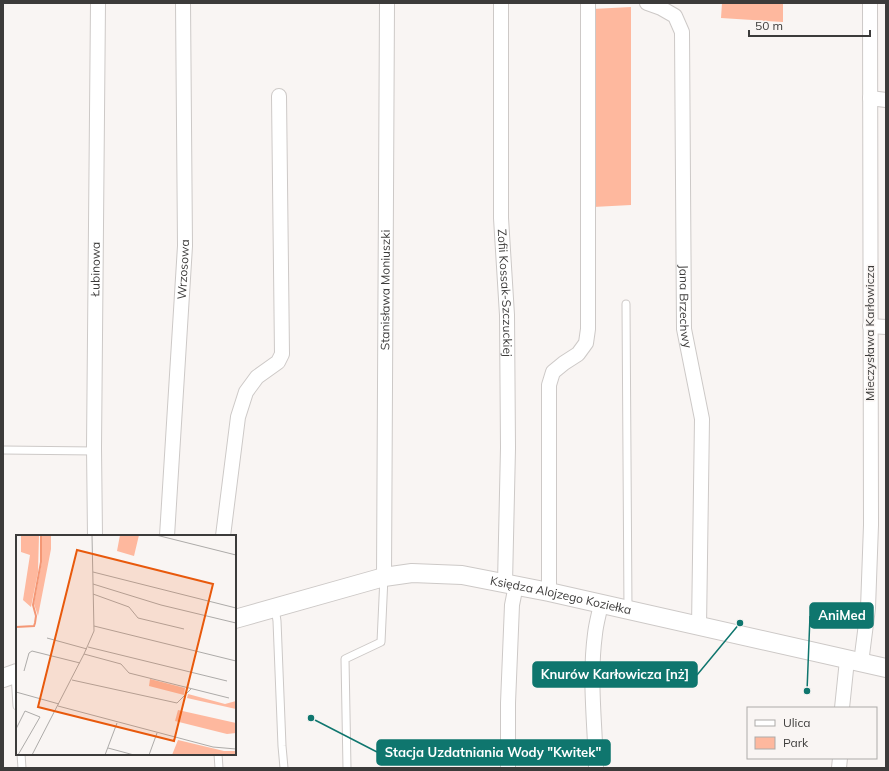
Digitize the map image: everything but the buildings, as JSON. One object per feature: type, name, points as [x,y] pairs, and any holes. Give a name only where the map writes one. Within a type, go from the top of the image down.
[{"type":"street","name":"Łubinowa","points":[[95,535],[98,3]]},
{"type":"street","name":"Wrzosowa","points":[[167,535],[185,246],[183,3]]},
{"type":"street","name":"Stanisława Moniuszki","points":[[384,577],[386,3]]},
{"type":"street","name":"Zofii Kossak-Szczuckiej","points":[[501,3],[501,218],[507,315],[512,605],[508,703],[508,768]]},
{"type":"street","points":[[549,592],[549,385],[553,372],[578,354],[586,343],[588,329],[588,3]]},
{"type":"street","name":"Jana Brzechwy","points":[[647,3],[662,8],[675,16],[682,32],[684,329],[702,419],[700,627]]},
{"type":"street","name":"Mieczysława Karłowicza","points":[[842,707],[868,608],[870,567],[870,3]]},
{"type":"street","points":[[223,535],[238,417],[246,392],[257,377],[278,362],[282,354],[279,96]]},
{"type":"street","points":[[870,98],[886,100]]},
{"type":"street","points":[[870,326],[886,328]]},
{"type":"street","name":"Księdza Alojzego Koziełka","points":[[236,619],[384,577],[412,573],[462,574],[549,592],[886,668]]},
{"type":"street","points":[[596,768],[593,659],[595,634],[602,604]]},
{"type":"lane","points":[[626,304],[628,610]]},
{"type":"lane","points":[[3,450],[95,451]]},
{"type":"lane","points":[[347,768],[345,659],[381,642],[384,577]]},
{"type":"lane","points":[[275,608],[277,621],[284,768]]},
{"type":"lane","points":[[12,675],[16,700]]},
{"type":"lane","points":[[21,755],[22,768]]},
{"type":"lane","points":[[218,755],[219,768]]},
{"type":"green space","points":[[722,3],[783,3],[783,22],[721,18]]},
{"type":"green space","points":[[631,7],[631,205],[593,207],[592,9]]},
{"type":"place","name":"Knurów Karłowicza [nż]","points":[[740,623]]},
{"type":"place","name":"AniMed","points":[[807,691]]},
{"type":"place","name":"Stacja Uzdatniania Wody \"Kwitek\"","points":[[311,718]]}]
